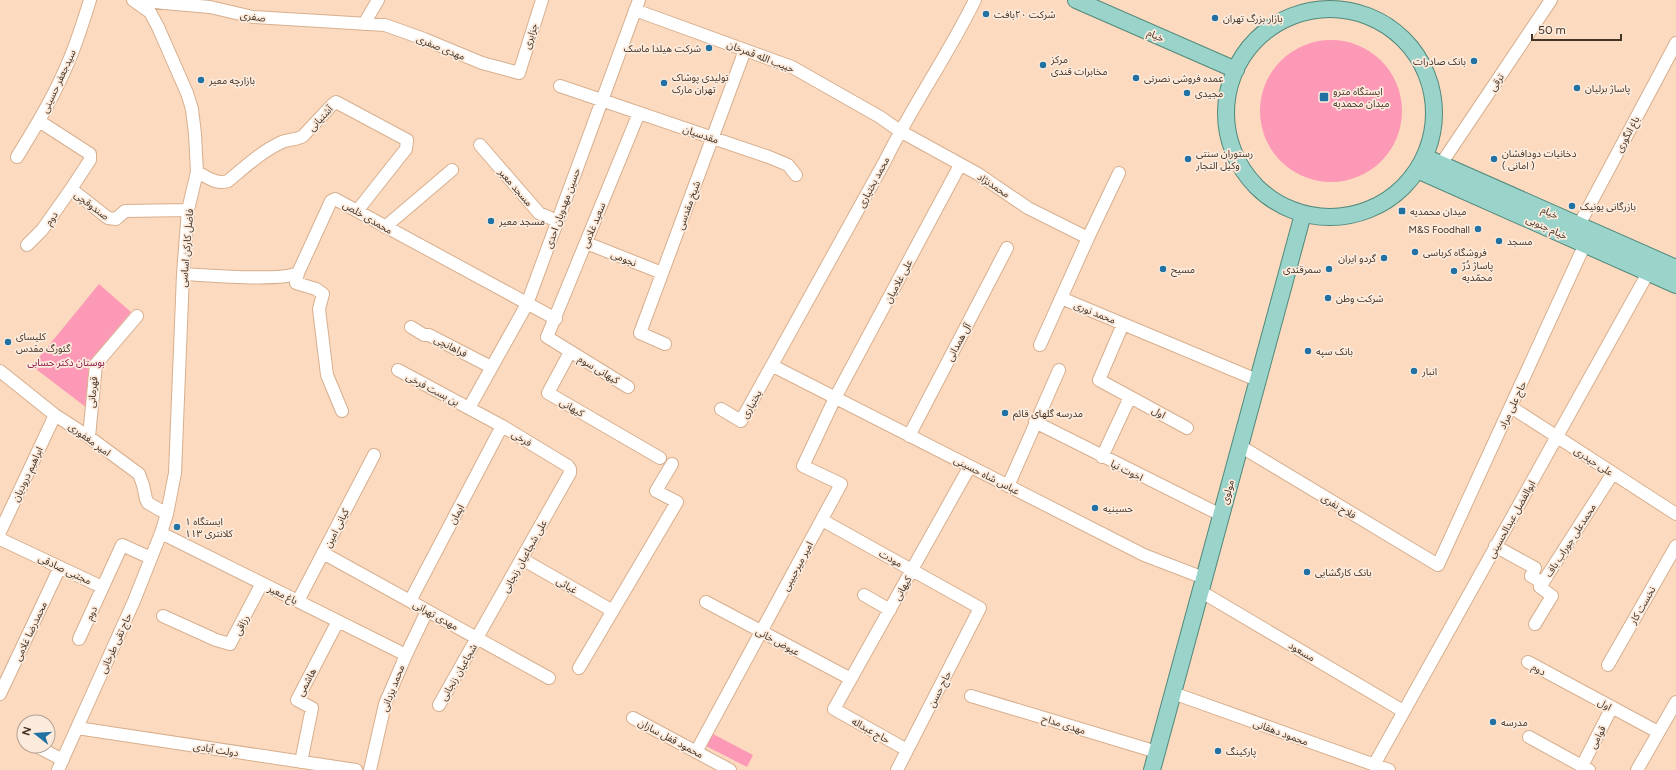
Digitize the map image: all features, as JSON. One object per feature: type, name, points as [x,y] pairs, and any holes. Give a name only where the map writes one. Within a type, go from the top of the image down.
[{"type":"main road","name":"خیام","points":[[1076,0],[1236,70]]},
{"type":"main road","points":[[1341,4],[1356,12],[1380,21],[1391,28],[1415,52],[1430,81],[1435,105],[1433,130],[1421,163],[1406,185],[1391,198],[1372,209],[1353,215],[1332,218],[1302,214],[1281,205],[1262,192],[1246,174],[1235,154],[1228,132],[1226,108],[1230,85],[1236,70],[1249,48],[1268,30],[1290,17],[1341,4]]},
{"type":"main road","name":"خیام","points":[[1421,163],[1441,164],[1676,268]]},
{"type":"main road","name":"خیام جنوبی","points":[[1421,163],[1585,244],[1676,285]]},
{"type":"main road","name":"مولوی","points":[[1152,770],[1302,214]]},
{"type":"street","name":"سیدجعفر حسینی","points":[[16,157],[39,121],[71,57],[90,0]]},
{"type":"street","name":"فاضل کارکن اساسی","points":[[132,0],[150,12],[153,17],[187,92],[192,109],[197,172],[188,210],[183,274],[176,468],[167,514]]},
{"type":"street","name":"صفری","points":[[143,0],[210,7],[253,17],[364,24]]},
{"type":"street","points":[[364,24],[378,0]]},
{"type":"street","name":"جزایری","points":[[519,73],[542,0]]},
{"type":"street","name":"محمد بختیاری","points":[[773,366],[900,131],[975,0]]},
{"type":"street","name":"ترقی","points":[[1441,164],[1551,0]]},
{"type":"street","name":"حبیب الله قمرخان","points":[[637,5],[746,50],[792,67],[880,117],[900,131]]},
{"type":"street","name":"حسین مهدویان احدی","points":[[469,408],[526,304],[637,5]]},
{"type":"street","name":"مهدی صفری","points":[[364,24],[385,25],[482,63],[519,73]]},
{"type":"street","name":"باغ انگوری","points":[[1579,225],[1676,43]]},
{"type":"street","name":"شیخ مقدسی","points":[[665,344],[640,333],[746,50]]},
{"type":"street","points":[[560,86],[602,100]]},
{"type":"street","name":"مقدسیان","points":[[602,100],[788,165],[796,175]]},
{"type":"street","name":"آشتیانی","points":[[197,172],[216,182],[223,183],[228,181],[261,154],[284,141],[304,136],[336,102],[351,109],[372,123],[407,140],[406,149],[357,211]]},
{"type":"street","name":"سعید غلامی","points":[[570,352],[547,337],[556,319],[639,113]]},
{"type":"street","name":"صندوقچی","points":[[39,121],[90,154],[90,160],[72,189],[108,218],[112,220],[116,219],[125,211],[188,210]]},
{"type":"street","name":"محمدنژاد","points":[[900,131],[960,165],[1028,208],[1088,238]]},
{"type":"street","name":"مسجد معبر","points":[[480,145],[539,213],[557,221]]},
{"type":"street","name":"علی غلامیان","points":[[835,398],[960,165]]},
{"type":"street","points":[[385,227],[452,170]]},
{"type":"street","name":"محمد نوری","points":[[1119,173],[1061,298],[1258,380]]},
{"type":"street","name":"دوم","points":[[27,244],[42,230],[72,189]]},
{"type":"street","name":"محمدی خلص","points":[[298,273],[331,201],[335,199],[556,319]]},
{"type":"street","name":"نجومی","points":[[586,244],[662,273]]},
{"type":"street","name":"حاج علی مراد","points":[[1438,565],[1585,244]]},
{"type":"street","name":"آل همدانی","points":[[909,436],[1007,248]]},
{"type":"street","points":[[183,274],[278,277],[291,276],[298,273]]},
{"type":"street","points":[[298,273],[296,283],[316,289],[323,294],[319,309],[328,375],[342,411]]},
{"type":"street","name":"ابوالفضل عبدالحسینی","points":[[1374,765],[1648,273]]},
{"type":"street","points":[[1040,345],[1061,298]]},
{"type":"street","name":"قهرمانی","points":[[89,437],[96,364],[137,316]]},
{"type":"street","name":"اول","points":[[1123,324],[1099,380],[1187,428]]},
{"type":"street","name":"فراهانچی","points":[[411,327],[424,335],[428,335],[491,367]]},
{"type":"street","name":"کیهانی سوم","points":[[570,352],[628,386]]},
{"type":"street","name":"کیهانی","points":[[570,352],[548,393],[660,458]]},
{"type":"street","name":"عباس شاه حسینی","points":[[773,366],[1202,584]]},
{"type":"street","name":"بختیاری","points":[[721,409],[741,421],[773,366]]},
{"type":"street","name":"بن بست فرخی","points":[[398,370],[469,408]]},
{"type":"street","points":[[1008,486],[1059,370]]},
{"type":"street","name":"امیر مغفوری","points":[[0,372],[55,415],[89,437],[139,474],[148,503],[167,514]]},
{"type":"street","points":[[1102,457],[1130,397]]},
{"type":"street","name":"امیر میرحبیبی","points":[[696,752],[841,484],[803,466],[835,398]]},
{"type":"street","name":"علی حیدری","points":[[1511,407],[1676,514]]},
{"type":"street","name":"فرخی","points":[[469,408],[568,466],[570,473]]},
{"type":"street","name":"ابراهیم درودیان","points":[[0,532],[55,415]]},
{"type":"street","name":"اخوت نیا","points":[[1035,422],[1102,457],[1221,515]]},
{"type":"street","name":"ایمان","points":[[410,601],[502,426]]},
{"type":"street","name":"فلاح نفری","points":[[1240,446],[1438,565]]},
{"type":"street","name":"کیانی امین","points":[[298,601],[374,455]]},
{"type":"street","points":[[579,668],[677,502],[656,491],[672,464]]},
{"type":"street","name":"کیهانی","points":[[834,709],[970,466]]},
{"type":"street","name":"علی شجاعیان زنجانی","points":[[478,639],[570,473]]},
{"type":"street","name":"محمدعلی جوراب باف","points":[[1535,624],[1552,596],[1540,587],[1613,473]]},
{"type":"street","name":"حاج تقی طرخانی","points":[[61,765],[134,601],[167,514]]},
{"type":"street","name":"مودت","points":[[822,520],[980,608]]},
{"type":"street","name":"باغ معیر","points":[[161,533],[406,655]]},
{"type":"street","name":"مجتبی صادقی","points":[[0,539],[102,587],[122,545],[151,558]]},
{"type":"street","points":[[1495,546],[1535,568],[1531,576],[1543,583]]},
{"type":"street","name":"نخست کار","points":[[1608,665],[1676,546]]},
{"type":"street","name":"مهدی تهرانی","points":[[323,553],[548,678]]},
{"type":"street","name":"غیاثی","points":[[522,559],[613,611]]},
{"type":"street","name":"محمدرضا غلامی","points":[[0,694],[60,567]]},
{"type":"street","name":"رزاقی","points":[[163,616],[222,642],[230,644],[262,583]]},
{"type":"street","name":"مسعود","points":[[1202,584],[1403,712]]},
{"type":"street","name":"دوم","points":[[79,638],[102,587]]},
{"type":"street","points":[[864,595],[890,610]]},
{"type":"street","name":"عیوض خانی","points":[[706,602],[851,680]]},
{"type":"street","name":"حاج حسن","points":[[897,770],[980,608]]},
{"type":"street","name":"محمد یزدانی","points":[[370,770],[385,704],[406,655],[428,611]]},
{"type":"street","name":"هاشمی","points":[[301,762],[312,708],[297,700],[338,621]]},
{"type":"street","name":"شجاعیان زنجانی","points":[[439,705],[478,639]]},
{"type":"street","name":"دوم","points":[[1528,662],[1551,676]]},
{"type":"street","name":"اول","points":[[1551,676],[1658,732]]},
{"type":"street","name":"محمود دهقانی","points":[[1172,693],[1389,770]]},
{"type":"street","name":"مهدی مداح","points":[[971,696],[1157,752]]},
{"type":"street","points":[[1637,770],[1676,702]]},
{"type":"street","name":"قوامی","points":[[1586,768],[1612,707]]},
{"type":"street","name":"حاج عبداله","points":[[834,709],[907,750]]},
{"type":"street","name":"محمود قفل سازان","points":[[633,718],[730,770]]},
{"type":"street","name":"دولت آبادی","points":[[77,728],[356,770]]},
{"type":"street","points":[[1529,737],[1586,768]]},
{"type":"street","points":[[47,754],[61,765]]},
{"type":"green space","points":[[1331,40],[1351,43],[1358,46],[1376,56],[1386,66],[1399,91],[1402,111],[1399,131],[1396,138],[1386,156],[1376,166],[1351,179],[1331,182],[1311,179],[1304,176],[1286,166],[1276,156],[1263,131],[1260,111],[1263,91],[1266,84],[1276,66],[1286,56],[1311,43]]},
{"type":"green space","name":"بوستان دکتر حسابی","points":[[99,284],[131,312],[89,362],[87,408],[32,366]]},
{"type":"green space","points":[[711,733],[753,755],[747,767],[704,745]]},
{"type":"place","name":"شرکت ۲۰بافت","points":[[986,14]]},
{"type":"place","name":"بازار بزرگ تهران","points":[[1215,18]]},
{"type":"place","name":"شرکت هیلدا ماسک","points":[[709,48]]},
{"type":"place","name":"بانک صادرات","points":[[1474,61]]},
{"type":"place","name":"مرکز مخابرات قندی","points":[[1043,65]]},
{"type":"place","name":"عمده فروشی نصرتی","points":[[1136,78]]},
{"type":"place","name":"بازارچه معیر","points":[[201,80]]},
{"type":"place","name":"تولیدی پوشاک تهران مارک","points":[[664,83]]},
{"type":"place","name":"پاساژ برلیان","points":[[1577,88]]},
{"type":"place","name":"مجیدی","points":[[1187,93]]},
{"type":"place","name":"ایستگاه مترو میدان محمدیه","points":[[1324,97]]},
{"type":"place","name":"رستوران سنتی وکیل التجار","points":[[1188,159]]},
{"type":"place","name":"دخانیات دودافشان ( امانی )","points":[[1494,159]]},
{"type":"place","name":"بازرگانی یونیک","points":[[1572,206]]},
{"type":"place","name":"میدان محمدیه","points":[[1402,211]]},
{"type":"place","name":"مسجد معیر","points":[[491,221]]},
{"type":"place","name":"M&S Foodhall","points":[[1478,229]]},
{"type":"place","name":"مسجد","points":[[1499,241]]},
{"type":"place","name":"فروشگاه کرباسی","points":[[1415,252]]},
{"type":"place","name":"گردو ایران","points":[[1384,258]]},
{"type":"place","name":"مسیح","points":[[1163,269]]},
{"type":"place","name":"سمرقندی","points":[[1329,269]]},
{"type":"place","name":"پاساژ دُرّ محمّدیه","points":[[1454,271]]},
{"type":"place","name":"شرکت وطن","points":[[1328,298]]},
{"type":"place","name":"کلیسای گئورگ مقدس","points":[[8,342]]},
{"type":"place","name":"بانک سپه","points":[[1308,351]]},
{"type":"place","name":"انبار","points":[[1414,371]]},
{"type":"place","name":"مدرسه گلهای قائم","points":[[1005,413]]},
{"type":"place","name":"حسینیه","points":[[1095,508]]},
{"type":"place","name":"ایستگاه ۱ کلانتری ۱۱۳","points":[[177,527]]},
{"type":"place","name":"بانک کارگشایی","points":[[1307,572]]},
{"type":"place","name":"مدرسه","points":[[1493,722]]},
{"type":"place","name":"پارکینگ","points":[[1218,751]]}]
